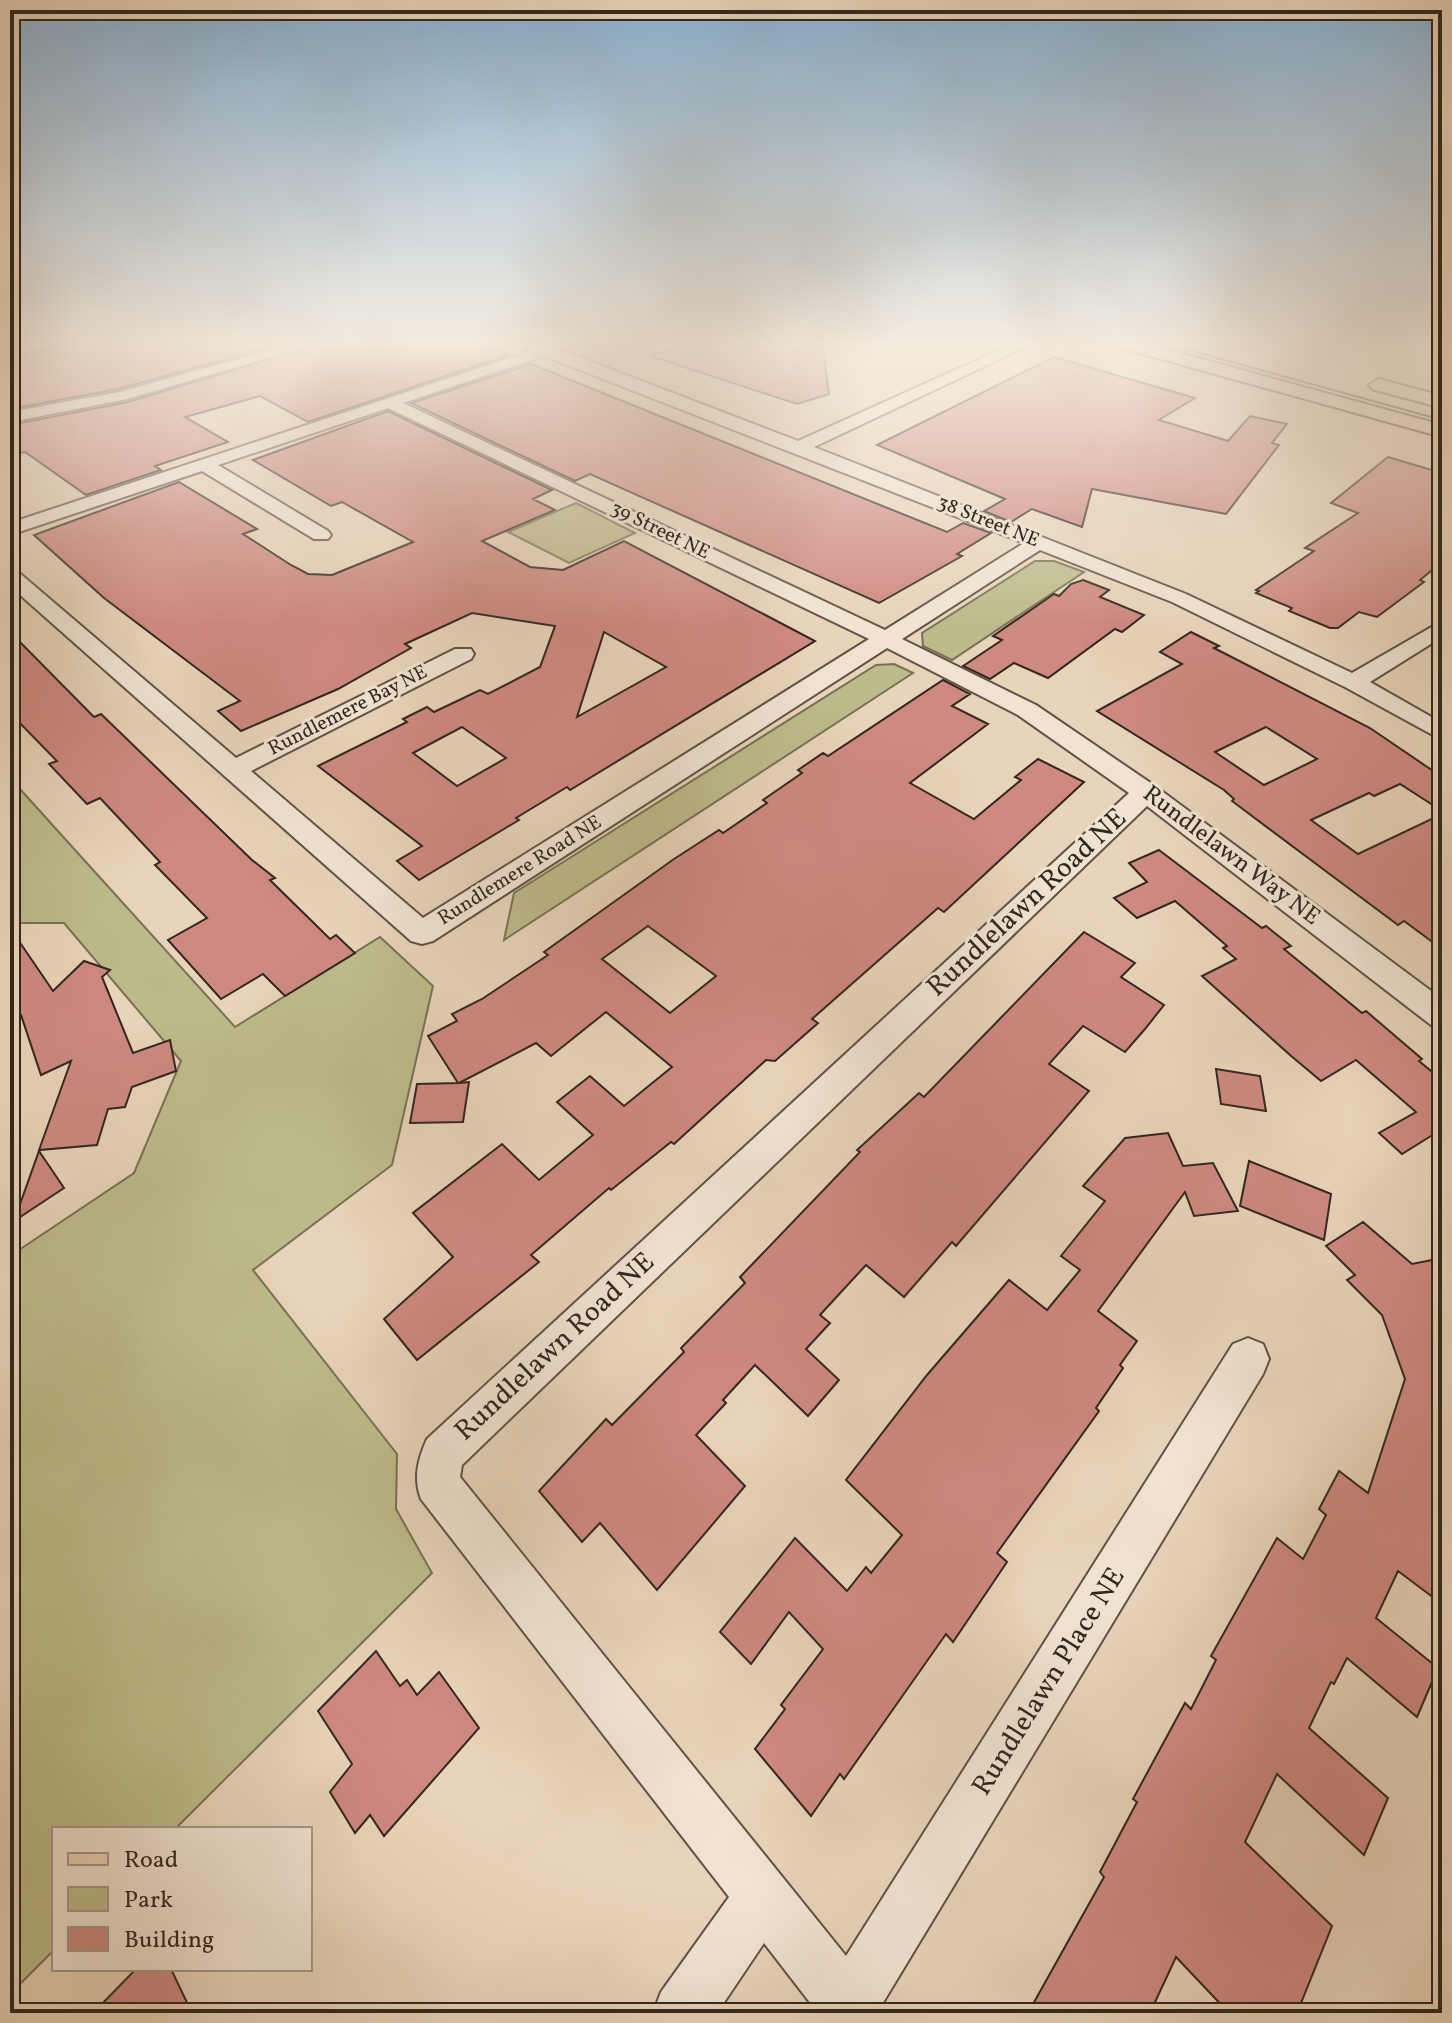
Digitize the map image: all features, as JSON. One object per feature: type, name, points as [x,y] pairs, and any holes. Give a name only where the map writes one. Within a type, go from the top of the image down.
[{"type":"street","points":[[10,529],[290,436]]},
{"type":"street","name":"39 Street NE","points":[[460,436],[886,639]]},
{"type":"street","name":"38 Street NE","points":[[772,436],[1179,598],[1353,682],[1442,733]]},
{"type":"street","points":[[799,447],[822,436]]},
{"type":"street","points":[[205,465],[321,535]]},
{"type":"street","name":"Rundlemere Road NE","points":[[10,575],[234,769],[313,842],[422,933],[1039,542]]},
{"type":"street","points":[[1353,682],[1442,628]]},
{"type":"street","name":"Rundlelawn Way NE","points":[[886,639],[1027,710],[1146,792],[1442,1016]]},
{"type":"street","name":"Rundlemere Bay NE","points":[[234,769],[463,654]]},
{"type":"street","name":"Rundlelawn Road NE","points":[[852,2009],[437,1483],[442,1454],[1146,792]]},
{"type":"street","name":"Rundlelawn Place NE","points":[[852,2009],[1248,1359]]},
{"type":"street","points":[[682,2013],[763,1896]]},
{"type":"green space","points":[[576,503],[635,533],[569,563],[508,532]]},
{"type":"green space","points":[[1035,561],[1054,561],[1084,572],[952,660],[923,646],[922,633]]},
{"type":"green space","points":[[894,664],[913,673],[504,940],[514,893],[876,665]]},
{"type":"green space","points":[[10,778],[235,1027],[380,937],[433,986],[392,1165],[253,1270],[397,1454],[396,1509],[432,1573],[177,1827],[52,1827],[52,1952],[10,1994],[10,1256],[134,1173],[181,1061],[64,923],[10,923]]},
{"type":"building","points":[[10,436],[218,436],[228,442],[155,466],[161,470],[86,495],[25,452],[10,455]]},
{"type":"building","points":[[318,436],[441,436],[552,490],[533,499],[555,510],[482,541],[530,567],[563,570],[624,541],[815,641],[570,790],[567,787],[516,818],[519,820],[419,880],[397,861],[422,846],[318,766],[407,722],[403,719],[427,707],[434,712],[480,690],[488,694],[540,667],[555,626],[472,613],[405,644],[411,648],[338,689],[241,731],[218,711],[240,701],[104,598],[34,535],[179,482],[257,529],[243,534],[308,574],[332,575],[413,542],[342,502],[331,506],[253,460]],"holes":[[[604,632],[666,667],[577,717]],[[462,727],[506,758],[457,786],[413,753]]]},
{"type":"building","points":[[481,436],[710,436],[947,532],[963,523],[991,533],[957,554],[962,556],[879,603],[590,474],[575,481]]},
{"type":"building","points":[[894,436],[1213,436],[1228,441],[1232,436],[1277,436],[1272,443],[1279,445],[1226,514],[1092,489],[1082,527],[1032,509],[1011,522],[984,511],[1005,499],[877,445]]},
{"type":"building","points":[[1388,457],[1442,473],[1442,562],[1420,580],[1424,582],[1377,617],[1359,612],[1338,628],[1330,628],[1289,611],[1292,608],[1256,593],[1259,591],[1256,590],[1314,551],[1305,548],[1358,513],[1331,503]]},
{"type":"building","points":[[1083,580],[1109,590],[1100,597],[1144,615],[1122,632],[1115,629],[1048,678],[1014,663],[990,679],[963,666],[1002,640],[993,636],[1054,594],[1059,596],[1071,584]]},
{"type":"building","points":[[10,632],[94,717],[101,714],[252,860],[275,878],[270,880],[330,939],[336,935],[355,953],[285,996],[263,974],[221,999],[168,940],[207,918],[155,865],[160,862],[100,798],[87,804],[49,764],[57,761],[10,713]]},
{"type":"building","points":[[1191,632],[1219,646],[1214,648],[1370,728],[1442,777],[1442,811],[1400,784],[1374,796],[1369,793],[1311,820],[1358,854],[1442,814],[1442,949],[1404,921],[1398,925],[1232,801],[1234,799],[1224,790],[1097,711],[1182,664],[1160,652]],"holes":[[[1266,727],[1317,759],[1264,785],[1215,752]]]},
{"type":"building","points":[[943,680],[970,694],[952,706],[988,724],[910,783],[974,819],[1021,780],[1015,777],[1038,759],[1084,782],[944,912],[938,908],[812,1019],[818,1023],[775,1061],[766,1060],[674,1144],[671,1142],[611,1190],[609,1188],[531,1255],[539,1262],[417,1360],[384,1319],[453,1257],[413,1213],[502,1144],[539,1180],[593,1135],[557,1102],[590,1076],[624,1106],[672,1067],[606,1012],[551,1056],[536,1043],[459,1083],[469,1082],[463,1122],[410,1123],[417,1084],[458,1083],[428,1036],[457,1021],[452,1014],[482,999],[548,955],[544,952],[674,859],[719,830],[723,833],[767,803],[763,800],[802,773],[798,770],[823,753],[828,756]],"holes":[[[648,926],[716,976],[670,1013],[602,959]]]},
{"type":"building","points":[[1159,850],[1262,928],[1266,926],[1291,946],[1284,949],[1362,1013],[1366,1011],[1422,1059],[1419,1061],[1442,1080],[1442,1134],[1439,1131],[1402,1154],[1379,1133],[1416,1112],[1356,1060],[1321,1081],[1290,1055],[1202,976],[1236,959],[1223,948],[1227,946],[1175,901],[1137,918],[1114,898],[1147,882],[1129,863]]},
{"type":"building","points":[[10,928],[53,991],[84,961],[110,970],[102,977],[133,1053],[170,1040],[176,1071],[132,1087],[125,1107],[108,1109],[97,1145],[39,1150],[71,1061],[41,1075],[21,1015],[10,1015]]},
{"type":"building","points":[[1084,932],[1135,963],[1121,977],[1164,1005],[1145,1029],[1125,1052],[1083,1026],[1049,1064],[1089,1091],[956,1246],[952,1242],[904,1297],[866,1265],[820,1315],[830,1323],[806,1349],[839,1380],[808,1416],[755,1365],[723,1400],[726,1403],[696,1435],[745,1486],[657,1590],[600,1523],[582,1542],[539,1491],[606,1419],[612,1425],[684,1352],[681,1348],[745,1283],[740,1277],[860,1152],[857,1150],[919,1093],[924,1097]]},
{"type":"building","points":[[1216,1069],[1260,1076],[1266,1111],[1221,1104]]},
{"type":"building","points":[[1168,1133],[1183,1166],[1213,1163],[1238,1211],[1194,1216],[1185,1192],[1098,1311],[1137,1341],[1096,1408],[1099,1411],[997,1553],[1007,1562],[953,1642],[946,1634],[844,1779],[840,1774],[811,1816],[755,1749],[785,1709],[781,1705],[823,1649],[789,1612],[751,1664],[720,1632],[795,1538],[847,1591],[866,1567],[871,1573],[902,1535],[846,1480],[927,1375],[1009,1280],[1047,1310],[1080,1270],[1061,1256],[1105,1201],[1083,1186],[1125,1138]]},
{"type":"building","points":[[39,1151],[64,1188],[14,1221]]},
{"type":"building","points":[[1249,1161],[1331,1194],[1324,1240],[1240,1206]]},
{"type":"building","points":[[1363,1222],[1412,1264],[1442,1258],[1442,1604],[1398,1571],[1376,1618],[1438,1668],[1417,1717],[1347,1658],[1334,1684],[1331,1682],[1309,1728],[1388,1798],[1364,1855],[1277,1774],[1245,1842],[1332,1926],[1297,2013],[1229,2013],[1176,1957],[1150,2013],[1028,2013],[1104,1877],[1100,1872],[1137,1802],[1133,1799],[1185,1703],[1191,1709],[1216,1660],[1211,1656],[1277,1538],[1303,1559],[1326,1515],[1319,1509],[1339,1471],[1368,1493],[1405,1379],[1382,1315],[1347,1280],[1355,1275],[1326,1246]]},
{"type":"building","points":[[376,1651],[400,1686],[407,1680],[417,1695],[439,1672],[479,1728],[384,1836],[370,1815],[355,1833],[330,1792],[352,1764],[318,1711]]},
{"type":"building","points":[[134,1971],[172,1971],[192,2013],[93,2013]]}]
